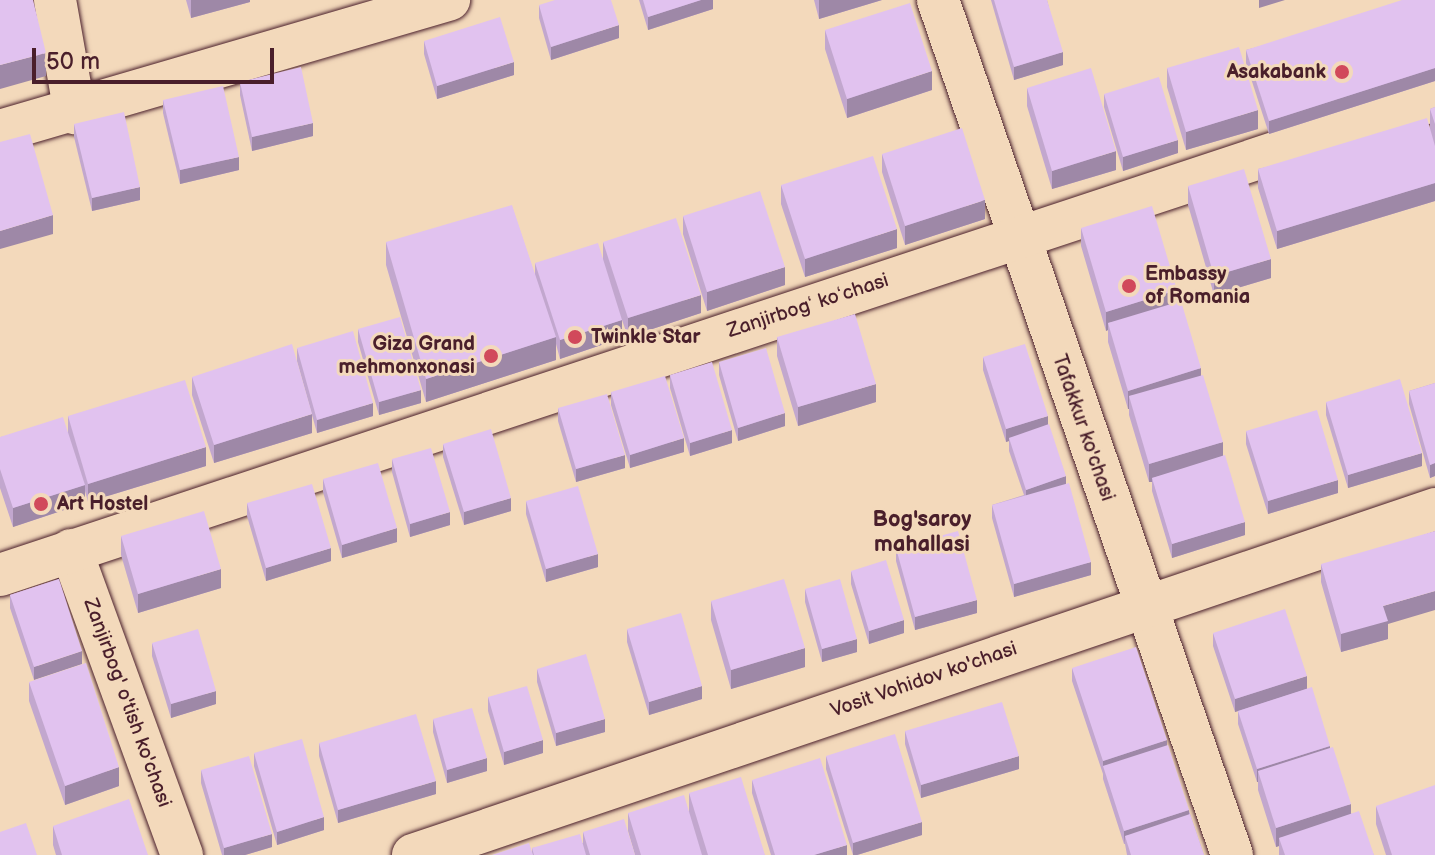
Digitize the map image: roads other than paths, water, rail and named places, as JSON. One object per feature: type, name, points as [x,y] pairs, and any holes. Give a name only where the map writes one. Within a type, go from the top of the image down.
[{"type":"street","points":[[55,0],[75,113]]},
{"type":"street","points":[[0,131],[75,113],[449,0]]},
{"type":"street","name":"Tafakkur ko'chasi","points":[[938,0],[1016,237],[1232,855]]},
{"type":"street","name":"Zanjirbogʻ koʻchasi","points":[[0,575],[1435,100]]},
{"type":"street","name":"Vosit Vohidov ko'chasi","points":[[413,855],[1435,509]]},
{"type":"street","name":"Zanjirbog' o'tish ko'chasi","points":[[71,550],[182,855]]},
{"type":"place","name":"Asakabank","points":[[1342,72]]},
{"type":"place","name":"Embassy of Romania","points":[[1129,286]]},
{"type":"place","name":"Twinkle Star","points":[[575,337]]},
{"type":"place","name":"Giza Grand mehmonxonasi","points":[[491,356]]},
{"type":"place","name":"Art Hostel","points":[[41,504]]},
{"type":"district","name":"Bog'saroy mahallasi","points":[[922,532]]}]
